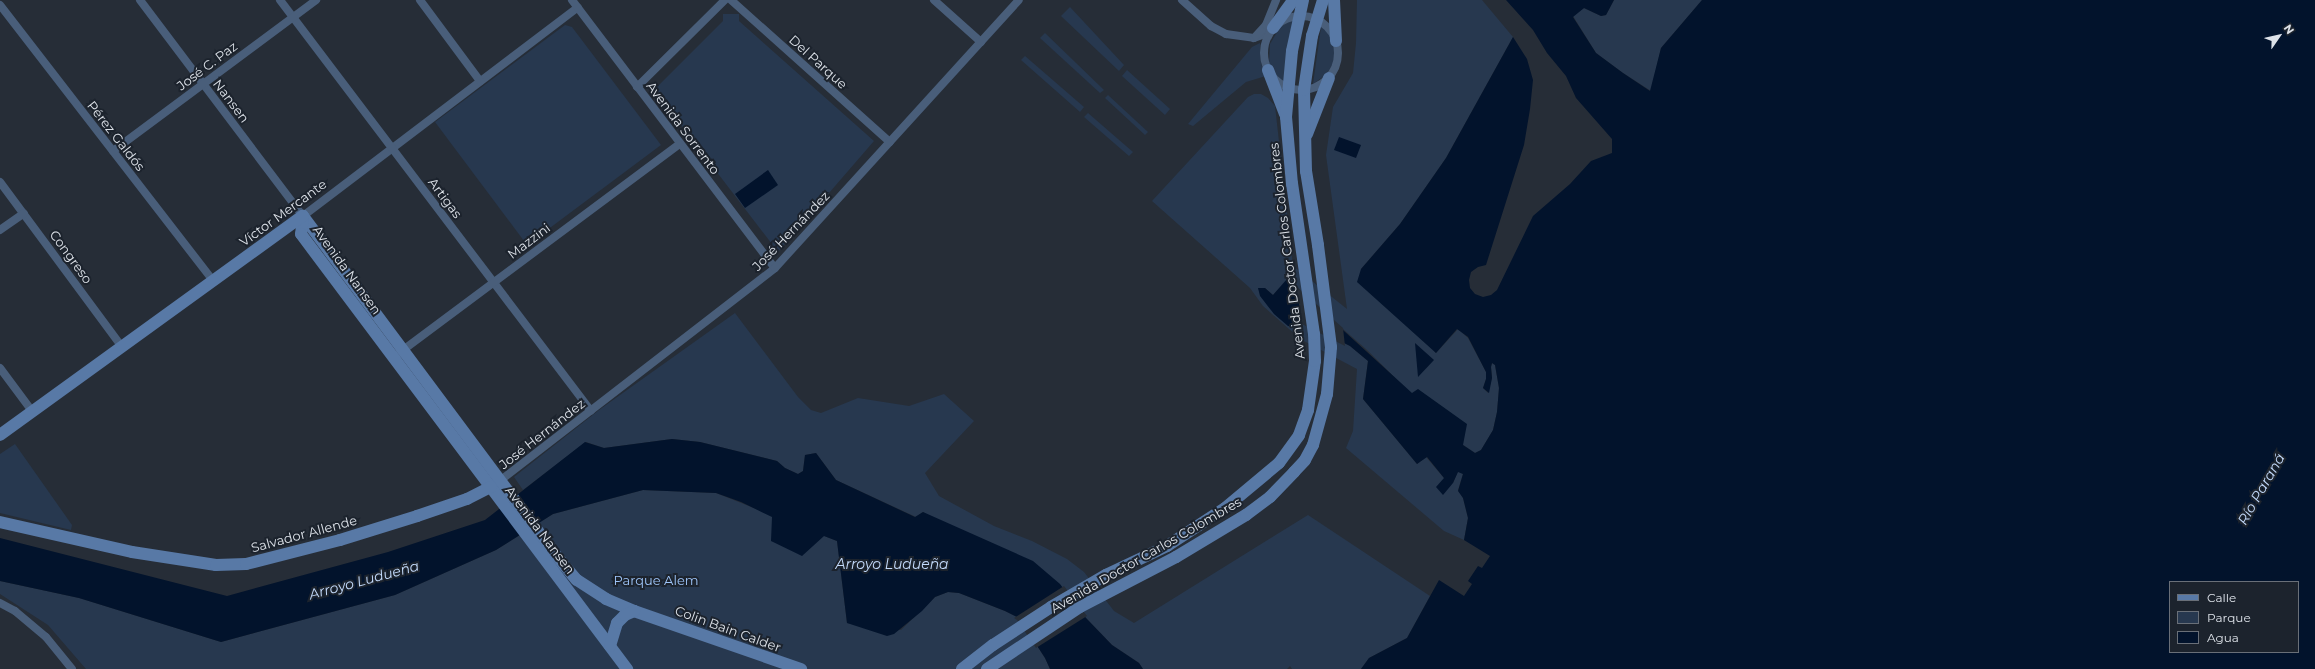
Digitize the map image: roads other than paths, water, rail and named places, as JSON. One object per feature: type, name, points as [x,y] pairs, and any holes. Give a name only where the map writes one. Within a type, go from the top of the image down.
[{"type":"street","name":"Nansen","points":[[140,0],[303,216]]},
{"type":"street","name":"Artigas","points":[[280,0],[591,411]]},
{"type":"street","name":"José C. Paz","points":[[113,151],[316,0]]},
{"type":"street","points":[[420,0],[480,81]]},
{"type":"street","name":"Avenida Sorrento","points":[[572,0],[679,144],[775,268]]},
{"type":"street","points":[[637,87],[725,0]]},
{"type":"street","name":"Del Parque","points":[[731,0],[890,142]]},
{"type":"street","points":[[934,0],[981,42]]},
{"type":"street","name":"José Hernández","points":[[500,489],[591,411],[775,268],[1019,0]]},
{"type":"street","points":[[1182,0],[1211,26],[1226,34],[1254,38],[1268,32],[1285,19],[1299,15],[1316,19],[1332,32],[1336,41]]},
{"type":"street","points":[[1276,0],[1268,32],[1265,61],[1286,117]]},
{"type":"street","points":[[1268,32],[1293,0]]},
{"type":"street","name":"Avenida Doctor Carlos Colombres","points":[[962,669],[993,645],[1051,607],[1106,575],[1167,546],[1242,496],[1279,463],[1299,435],[1308,410],[1313,381],[1315,361],[1314,334],[1292,184],[1286,117],[1288,88],[1299,15],[1303,0]]},
{"type":"street","name":"Avenida Doctor Carlos Colombres","points":[[987,669],[1080,607],[1176,557],[1255,509],[1270,497],[1305,460],[1313,445],[1327,394],[1331,347],[1325,291],[1306,171],[1304,90],[1308,54],[1316,19],[1323,0]]},
{"type":"street","points":[[1305,139],[1338,57],[1334,0]]},
{"type":"street","name":"Pérez Galdós","points":[[0,5],[213,281]]},
{"type":"street","name":"Víctor Mercante","points":[[0,435],[303,216],[578,7]]},
{"type":"street","points":[[1268,70],[1275,79],[1288,88],[1304,90],[1322,84],[1329,78]]},
{"type":"street","name":"Mazzini","points":[[393,358],[679,144]]},
{"type":"street","name":"Congreso","points":[[0,182],[122,347]]},
{"type":"street","points":[[0,230],[24,213]]},
{"type":"street","name":"Avenida Nansen","points":[[303,216],[403,350],[627,669]]},
{"type":"street","name":"Avenida Nansen","points":[[303,216],[301,234],[393,358],[500,489]]},
{"type":"street","points":[[0,368],[32,411]]},
{"type":"street","name":"Salvador Allende","points":[[0,522],[132,552],[216,565],[246,564],[340,540],[500,489]]},
{"type":"street","name":"Avenida Nansen","points":[[548,555],[578,580],[606,599],[646,615]]},
{"type":"street","points":[[0,603],[15,611],[46,637],[72,669]]},
{"type":"street","points":[[610,646],[617,623],[625,614],[634,611]]},
{"type":"street","name":"Colin Bain Calder","points":[[646,615],[801,669]]},
{"type":"water","name":"Río Paraná","points":[[1506,0],[1614,0],[1606,15],[1601,16],[1584,8],[1573,17],[1596,53],[1650,91],[1661,48],[1702,0],[2315,0],[2315,669],[1361,669],[1369,658],[1407,638],[1439,580],[1464,596],[1472,584],[1468,581],[1478,566],[1482,568],[1490,556],[1464,540],[1468,518],[1463,498],[1458,491],[1463,474],[1458,472],[1453,483],[1443,495],[1436,487],[1444,478],[1427,457],[1417,464],[1363,399],[1368,361],[1350,346],[1301,321],[1296,327],[1288,326],[1274,314],[1260,296],[1258,288],[1265,288],[1273,295],[1287,279],[1412,393],[1418,389],[1467,424],[1463,445],[1475,453],[1481,450],[1493,430],[1497,412],[1499,388],[1495,365],[1492,363],[1492,378],[1489,393],[1483,388],[1486,379],[1486,372],[1468,337],[1457,329],[1436,353],[1357,282],[1361,269],[1400,224],[1446,158],[1513,37],[1527,59],[1533,80],[1530,109],[1524,145],[1486,265],[1478,267],[1471,272],[1469,280],[1470,288],[1475,294],[1483,297],[1491,295],[1497,290],[1533,216],[1570,184],[1591,161],[1612,153],[1612,139],[1576,98],[1566,76],[1547,53],[1533,30]]},
{"type":"water","points":[[1339,137],[1361,145],[1356,158],[1334,150]]},
{"type":"water","points":[[768,170],[778,185],[745,208],[735,194]]},
{"type":"water","points":[[1415,343],[1434,360],[1418,377]]},
{"type":"water","name":"Arroyo Ludueña","points":[[672,439],[700,442],[777,461],[785,468],[798,474],[803,471],[805,455],[816,453],[836,480],[915,517],[923,512],[1033,561],[1060,584],[1086,618],[1112,645],[1139,663],[1143,669],[1050,669],[1045,658],[1019,618],[959,593],[948,592],[935,597],[922,611],[894,634],[887,636],[847,623],[837,541],[824,536],[802,556],[771,541],[772,517],[741,502],[716,493],[643,490],[553,514],[496,550],[395,595],[221,642],[79,598],[0,581],[0,538],[227,596],[388,552],[485,520],[585,442],[604,448]]},
{"type":"park label","name":"Parque Alem","points":[[656,580]]}]
